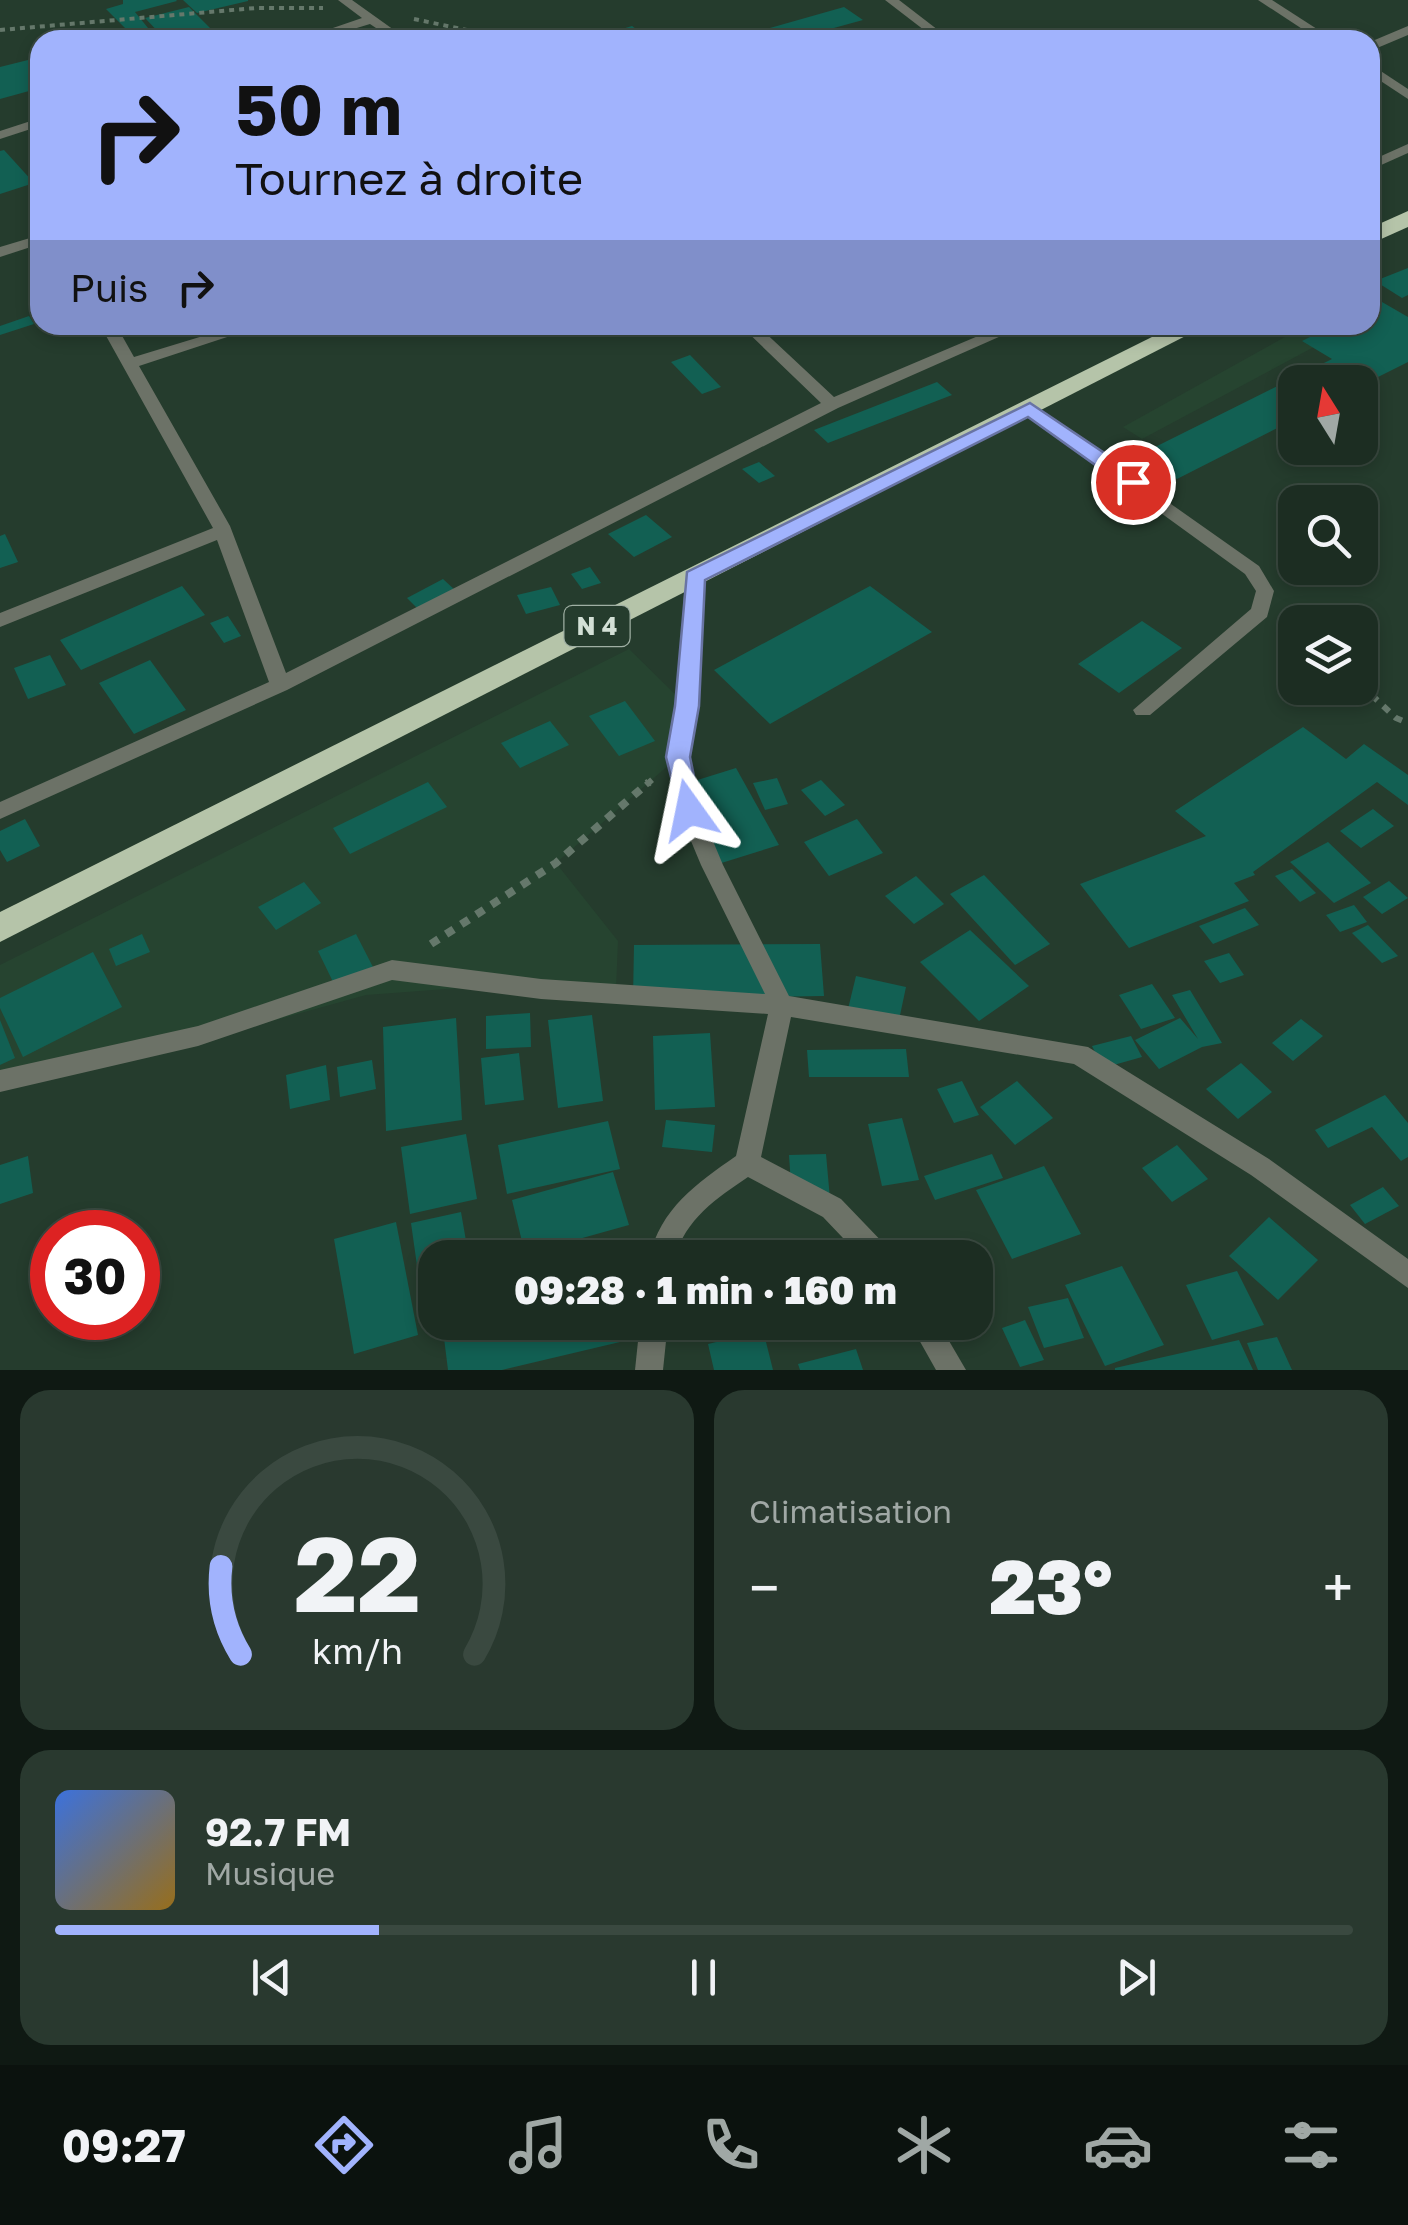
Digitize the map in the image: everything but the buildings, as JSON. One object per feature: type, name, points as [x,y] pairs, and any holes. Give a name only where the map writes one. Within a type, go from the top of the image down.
[{"type":"highway","points":[[1380,232],[1408,218]]},
{"type":"highway","name":"N 4","points":[[0,928],[1175,335]]},
{"type":"street","points":[[892,0],[932,30]]},
{"type":"street","points":[[1264,0],[1312,30]]},
{"type":"street","points":[[350,4],[388,30]]},
{"type":"street","points":[[335,30],[372,18]]},
{"type":"street","points":[[1380,43],[1408,30]]},
{"type":"street","points":[[1380,75],[1408,95]]},
{"type":"street","points":[[0,135],[30,125]]},
{"type":"street","points":[[1380,161],[1408,148]]},
{"type":"street","points":[[0,252],[30,242]]},
{"type":"street","points":[[114,335],[222,531],[280,685]]},
{"type":"street","points":[[130,363],[223,335]]},
{"type":"street","points":[[759,335],[832,404]]},
{"type":"street","points":[[0,811],[280,685],[832,404],[994,335]]},
{"type":"street","points":[[1030,408],[1252,570],[1265,591],[1260,612],[1143,710]]},
{"type":"street","points":[[0,620],[222,531]]},
{"type":"street","points":[[670,1240],[680,1217],[699,1196],[747,1163],[782,1006],[704,846],[689,810],[678,757],[687,706],[694,577]]},
{"type":"street","points":[[0,1081],[198,1036],[392,970],[540,989],[782,1006],[1079,1054],[1260,1167],[1408,1275]]},
{"type":"street","points":[[747,1163],[832,1208],[863,1240]]},
{"type":"street","points":[[649,1370],[652,1340]]},
{"type":"street","points":[[933,1340],[952,1370]]},
{"type":"path","points":[[0,30],[350,4],[468,30]]},
{"type":"path","points":[[1378,701],[1396,718],[1408,723]]},
{"type":"path","points":[[392,970],[556,863],[678,757]]},
{"type":"shaded area","points":[[1288,335],[1314,335],[1325,341],[1278,365],[1142,439],[1123,427]]},
{"type":"shaded area","points":[[629,649],[687,706],[678,757],[556,863],[618,941],[616,990],[539,982],[366,995],[178,1047],[0,1084],[0,965]]},
{"type":"route","points":[[689,810],[678,757],[687,706],[694,577],[1030,408],[1133,482]]}]
